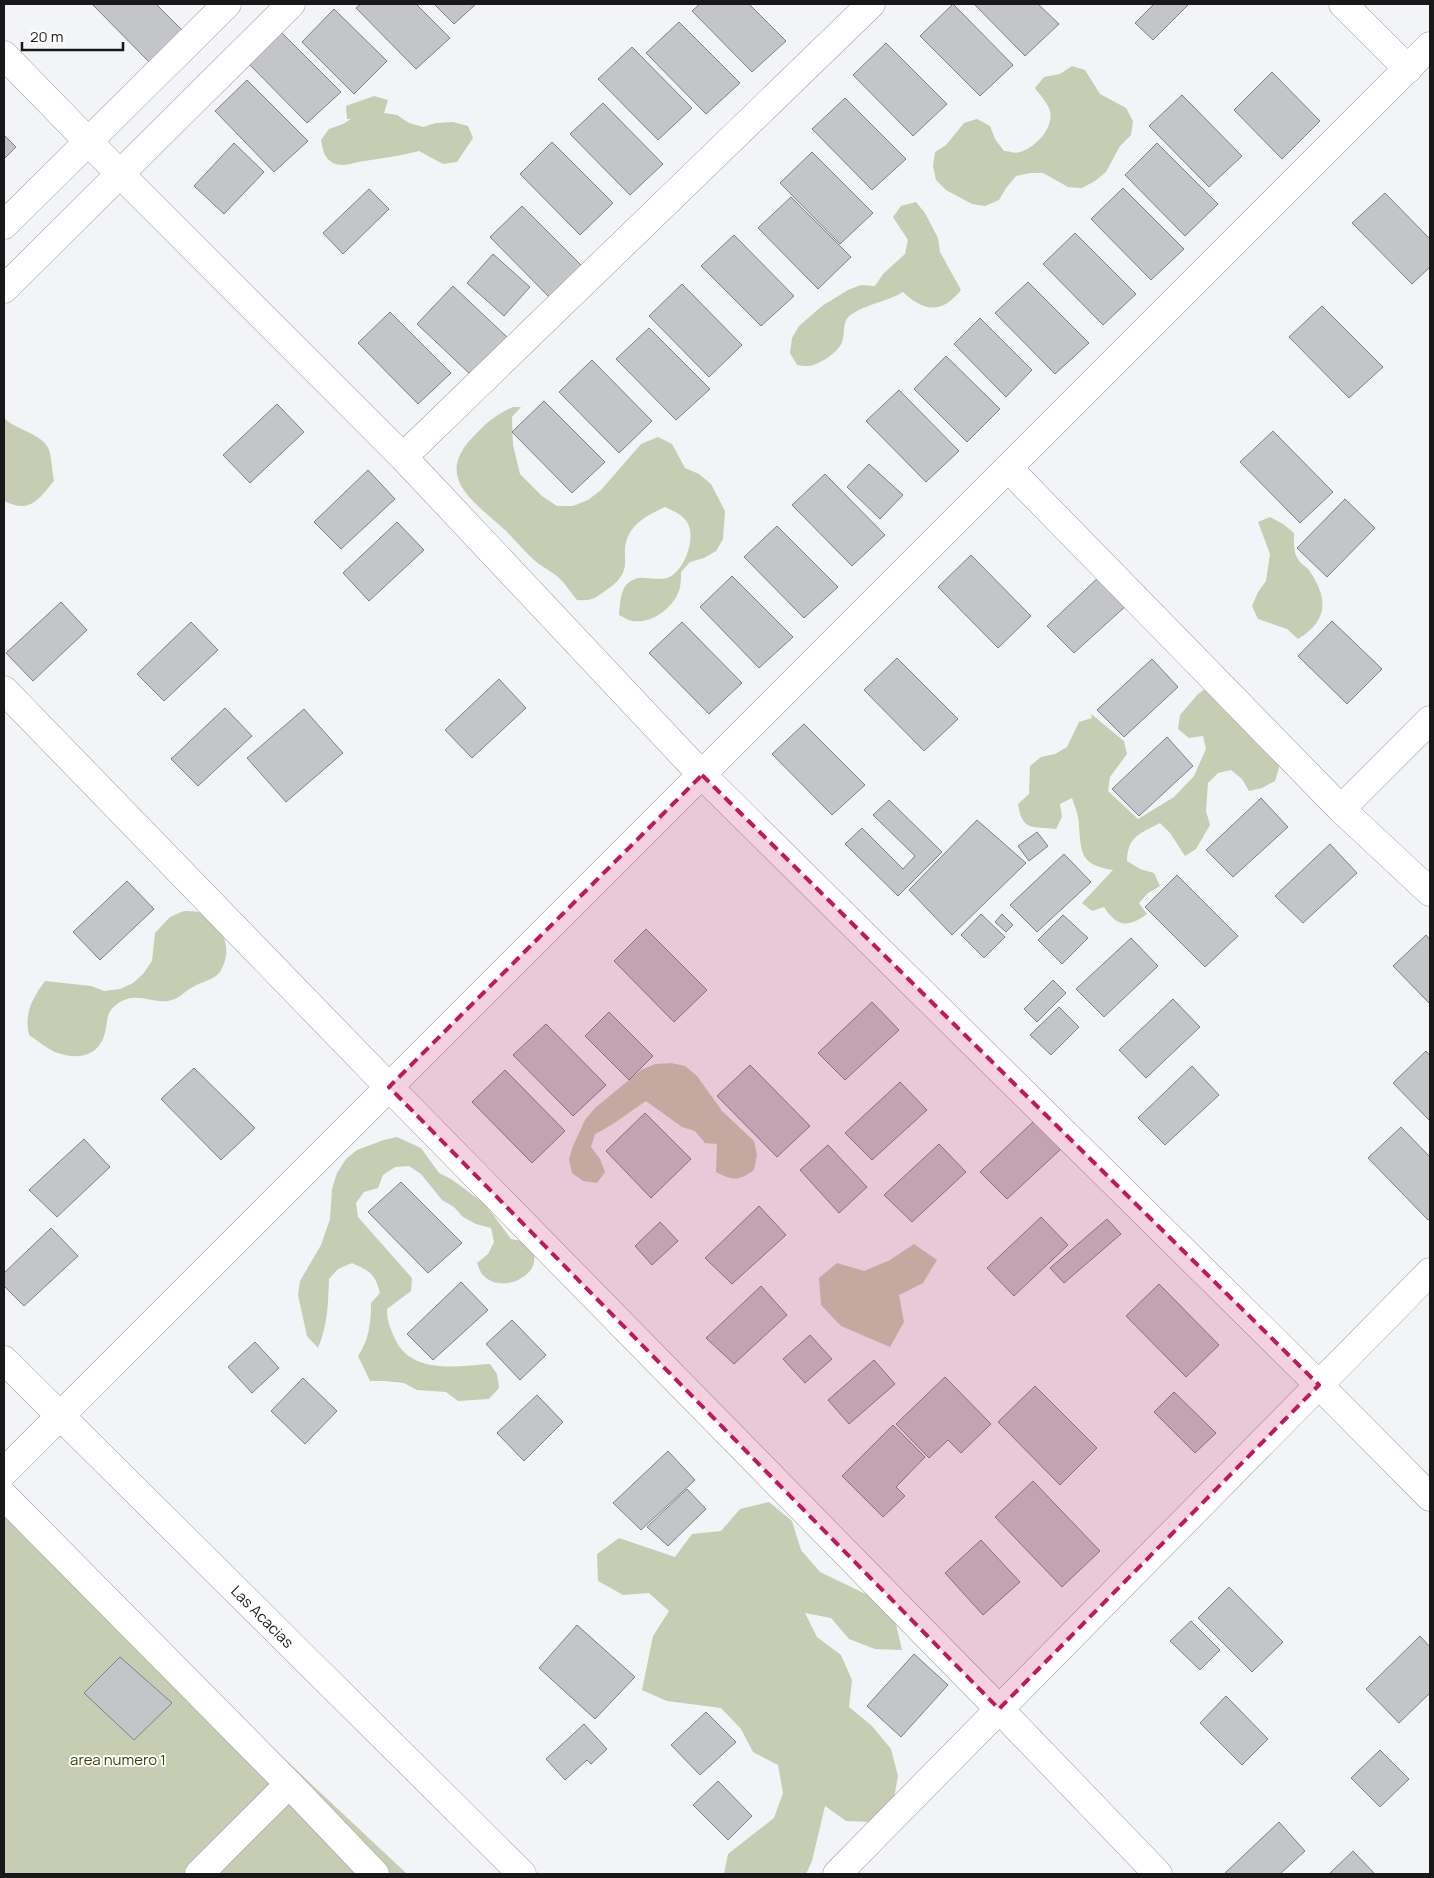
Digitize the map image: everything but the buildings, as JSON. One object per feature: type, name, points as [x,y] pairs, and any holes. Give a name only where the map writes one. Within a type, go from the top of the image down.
[{"type":"street","points":[[4,225],[227,4]]},
{"type":"street","points":[[4,289],[291,4]]},
{"type":"street","points":[[403,457],[871,4]]},
{"type":"street","points":[[1343,4],[1408,68]]},
{"type":"street","points":[[4,1472],[1430,46]]},
{"type":"street","points":[[4,55],[88,142],[403,457],[702,775],[1319,1384],[1430,1497]]},
{"type":"street","points":[[1008,468],[1341,809],[1430,892]]},
{"type":"street","points":[[4,690],[1158,1874]]},
{"type":"street","points":[[1341,809],[1430,720]]},
{"type":"street","points":[[837,1874],[1430,1272]]},
{"type":"street","name":"Las Acacias","points":[[4,1360],[522,1874]]},
{"type":"street","points":[[4,1496],[289,1784],[375,1874]]},
{"type":"street","points":[[199,1874],[289,1784]]},
{"type":"highlighted area","points":[[702,775],[1319,1385],[999,1709],[389,1087]]},
{"type":"green space","points":[[1072,66],[1085,70],[1100,94],[1126,108],[1133,121],[1131,135],[1120,146],[1106,172],[1082,188],[1068,187],[1043,173],[1016,176],[999,200],[985,206],[972,204],[946,190],[936,180],[933,166],[935,152],[946,145],[964,123],[977,119],[990,126],[995,139],[1004,151],[1020,152],[1037,142],[1049,124],[1050,111],[1035,88],[1044,77],[1060,74]]},
{"type":"green space","points":[[374,96],[388,100],[384,113],[397,115],[409,123],[423,127],[436,123],[453,122],[468,126],[473,138],[457,162],[443,164],[419,151],[345,165],[333,163],[325,155],[321,140],[329,129],[351,119],[347,119],[346,106]]},
{"type":"green space","points":[[916,202],[925,213],[938,238],[940,252],[961,290],[954,298],[940,306],[933,307],[918,304],[903,292],[864,308],[852,314],[846,320],[842,342],[833,354],[813,365],[797,365],[790,353],[792,338],[799,326],[822,306],[848,290],[861,285],[875,286],[883,274],[905,254],[908,240],[893,217],[901,206]]},
{"type":"green space","points":[[513,407],[521,407],[512,417],[513,445],[520,474],[542,496],[557,506],[573,506],[588,500],[601,490],[641,444],[658,437],[672,444],[685,468],[699,474],[711,484],[725,511],[723,539],[716,551],[704,558],[690,562],[681,572],[678,594],[669,607],[656,617],[648,620],[633,621],[619,615],[623,591],[626,585],[636,579],[667,578],[679,569],[690,545],[690,529],[683,517],[665,507],[638,523],[631,531],[627,540],[624,568],[622,575],[616,583],[595,598],[577,600],[561,579],[533,559],[470,498],[462,487],[457,476],[457,464],[462,451],[487,423]]},
{"type":"green space","points":[[4,418],[43,441],[50,453],[54,481],[38,499],[27,505],[13,505],[4,501]]},
{"type":"green space","points":[[1270,517],[1294,533],[1296,556],[1309,570],[1320,590],[1322,608],[1320,616],[1308,632],[1298,639],[1287,629],[1258,619],[1252,606],[1258,592],[1266,581],[1270,554],[1258,522]]},
{"type":"green space","points":[[1209,686],[1276,753],[1279,768],[1275,781],[1262,788],[1249,791],[1242,779],[1231,770],[1218,773],[1208,783],[1206,811],[1210,825],[1196,849],[1185,856],[1170,833],[1160,823],[1141,833],[1132,841],[1127,861],[1140,869],[1154,873],[1160,886],[1148,893],[1139,903],[1147,914],[1134,922],[1123,923],[1118,922],[1104,907],[1092,911],[1082,903],[1113,870],[1094,865],[1085,857],[1082,851],[1078,815],[1072,798],[1060,804],[1062,817],[1056,829],[1030,826],[1022,819],[1018,804],[1029,794],[1030,766],[1041,757],[1055,754],[1067,747],[1079,722],[1092,718],[1091,714],[1124,741],[1127,754],[1110,777],[1108,791],[1138,819],[1174,797],[1194,776],[1206,749],[1203,736],[1189,738],[1178,729],[1180,715],[1198,694]]},
{"type":"green space","points":[[184,911],[207,914],[214,919],[220,928],[226,944],[226,954],[223,966],[218,974],[171,1000],[161,1001],[134,998],[122,1001],[109,1013],[103,1039],[99,1046],[89,1054],[69,1056],[55,1052],[29,1035],[28,1013],[30,1006],[45,981],[91,986],[104,991],[120,989],[133,983],[143,974],[152,961],[155,933],[170,917]]},
{"type":"green space","points":[[671,1063],[685,1066],[697,1076],[722,1111],[754,1141],[757,1155],[754,1170],[740,1178],[727,1177],[716,1172],[717,1144],[705,1143],[695,1131],[682,1127],[646,1101],[615,1123],[595,1134],[591,1147],[600,1159],[605,1172],[597,1183],[583,1181],[572,1173],[569,1159],[573,1146],[585,1120],[595,1108],[641,1070],[655,1064]]},
{"type":"green space","points":[[397,1137],[421,1148],[439,1173],[451,1179],[485,1204],[511,1239],[526,1242],[535,1253],[533,1266],[528,1274],[522,1278],[508,1283],[494,1282],[487,1279],[482,1274],[477,1263],[488,1254],[494,1242],[491,1228],[476,1224],[463,1217],[454,1207],[442,1200],[421,1174],[409,1166],[395,1167],[383,1175],[378,1188],[364,1192],[356,1203],[358,1217],[412,1278],[411,1291],[387,1309],[390,1328],[395,1339],[412,1358],[424,1363],[437,1366],[490,1364],[497,1374],[499,1388],[489,1399],[458,1401],[446,1392],[417,1390],[404,1383],[370,1381],[358,1356],[365,1344],[369,1331],[371,1303],[380,1293],[373,1277],[363,1268],[352,1263],[338,1269],[329,1279],[326,1322],[318,1348],[307,1336],[298,1295],[300,1281],[321,1245],[330,1219],[332,1189],[337,1173],[346,1159],[357,1150]]},
{"type":"green space","points":[[914,1244],[937,1260],[923,1283],[899,1295],[904,1322],[890,1347],[841,1326],[821,1305],[819,1278],[837,1263],[864,1271],[890,1260]]},
{"type":"green space","name":"area numero 1","points":[[4,1495],[407,1874],[4,1874]]},
{"type":"green space","points":[[769,1502],[792,1521],[801,1550],[820,1572],[876,1599],[895,1620],[902,1650],[875,1649],[849,1639],[831,1618],[805,1613],[817,1637],[841,1655],[852,1680],[849,1707],[872,1726],[891,1749],[898,1776],[893,1803],[873,1822],[846,1821],[825,1806],[812,1861],[806,1874],[724,1874],[728,1854],[774,1818],[783,1793],[778,1765],[753,1752],[741,1729],[721,1708],[667,1701],[642,1690],[653,1636],[669,1611],[649,1593],[623,1595],[598,1581],[597,1554],[619,1538],[675,1557],[692,1534],[721,1531],[740,1509]]}]
